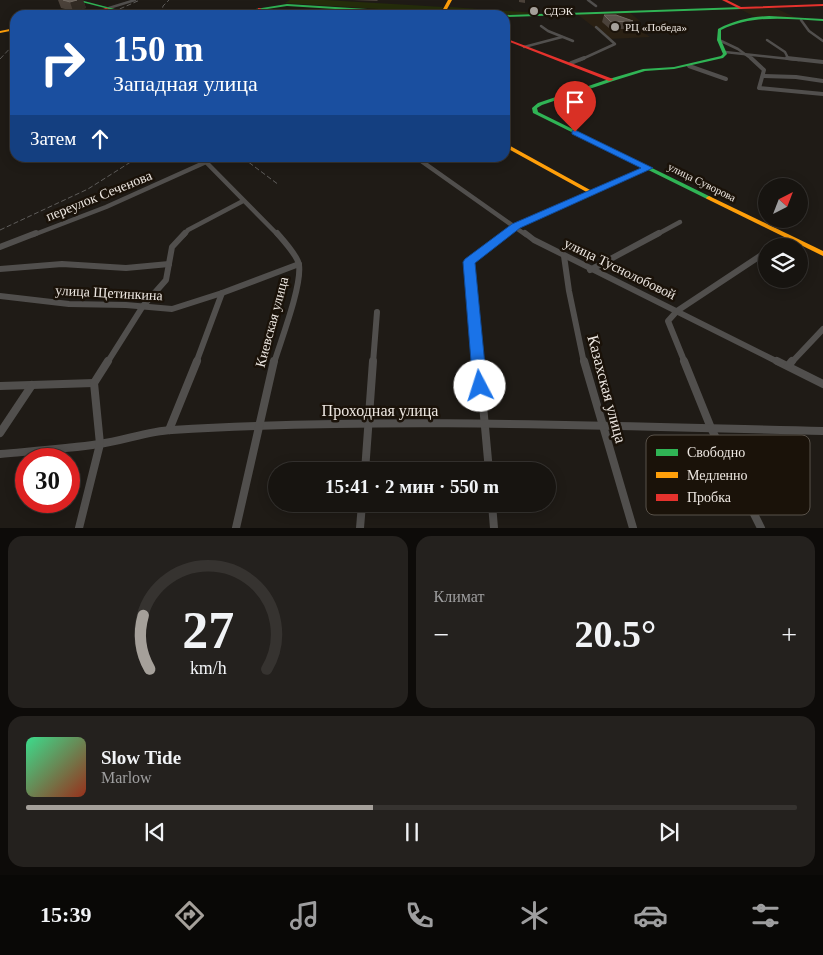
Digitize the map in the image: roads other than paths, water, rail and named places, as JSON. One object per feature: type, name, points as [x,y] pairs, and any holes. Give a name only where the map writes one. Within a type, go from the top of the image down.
[{"type":"street","points":[[76,0],[113,10]]},
{"type":"street","points":[[103,10],[135,0]]},
{"type":"street","points":[[588,0],[596,6]]},
{"type":"street","points":[[724,0],[740,8]]},
{"type":"street","points":[[253,10],[287,5],[307,5],[385,10]]},
{"type":"street","points":[[510,16],[823,5]]},
{"type":"street","points":[[725,52],[718,40],[720,28],[732,23],[763,19],[823,20]]},
{"type":"street","points":[[801,20],[809,31],[823,41]]},
{"type":"street","points":[[541,26],[573,41]]},
{"type":"street","points":[[571,63],[598,53],[614,44],[596,27]]},
{"type":"street","points":[[524,46],[562,37]]},
{"type":"street","points":[[718,40],[729,43],[754,60],[764,70],[764,76],[759,88],[823,94]]},
{"type":"street","points":[[767,40],[786,52],[788,58]]},
{"type":"street","points":[[510,41],[611,80],[645,70],[689,66],[722,57],[725,52]]},
{"type":"street","points":[[725,52],[823,62]]},
{"type":"street","points":[[689,66],[726,80]]},
{"type":"street","points":[[764,76],[796,77],[823,81]]},
{"type":"street","name":"улица Суворова","points":[[611,80],[540,104],[534,108],[536,113],[788,238]]},
{"type":"street","points":[[510,148],[592,193]]},
{"type":"street","name":"переулок Сеченова","points":[[0,247],[106,207],[200,162]]},
{"type":"street","name":"Киевская улица","points":[[206,162],[285,241],[299,264],[295,296],[273,366],[236,528]]},
{"type":"street","name":"улица Туснолобовой","points":[[423,162],[534,240],[590,270],[823,384]]},
{"type":"street","points":[[488,462],[469,262],[516,226],[648,168]]},
{"type":"street","points":[[79,528],[100,444],[94,382],[143,306],[166,280],[172,247],[188,230],[243,201]]},
{"type":"street","points":[[590,270],[680,222]]},
{"type":"street","name":"улица Суворова","points":[[808,247],[823,254]]},
{"type":"street","name":"Казахская улица","points":[[564,256],[572,314],[602,427],[633,528]]},
{"type":"street","points":[[714,435],[668,321],[677,311],[758,257]]},
{"type":"street","points":[[0,269],[62,264],[126,268],[169,264]]},
{"type":"street","name":"улица Щетинкина","points":[[0,296],[69,304],[143,306],[172,309],[222,294],[299,264]]},
{"type":"street","points":[[168,430],[222,294]]},
{"type":"street","points":[[366,462],[377,312]]},
{"type":"street","points":[[788,366],[823,329]]},
{"type":"street","points":[[0,386],[94,382]]},
{"type":"street","points":[[0,433],[32,385]]},
{"type":"street","name":"Проходная улица","points":[[0,454],[100,444],[168,430],[259,426],[369,423],[484,423],[823,431]]},
{"type":"street","points":[[360,528],[361,512]]},
{"type":"street","points":[[493,512],[494,528]]},
{"type":"street","points":[[754,515],[761,528]]},
{"type":"railway","points":[[117,10],[140,0]]},
{"type":"railway","points":[[162,10],[163,6],[169,0]]},
{"type":"railway","points":[[0,59],[10,48]]},
{"type":"railway","points":[[0,230],[88,189],[131,162]]},
{"type":"railway","points":[[248,162],[279,185]]},
{"type":"place","name":"СДЭК","points":[[534,11]]},
{"type":"place","name":"РЦ «Победа»","points":[[615,27]]}]
